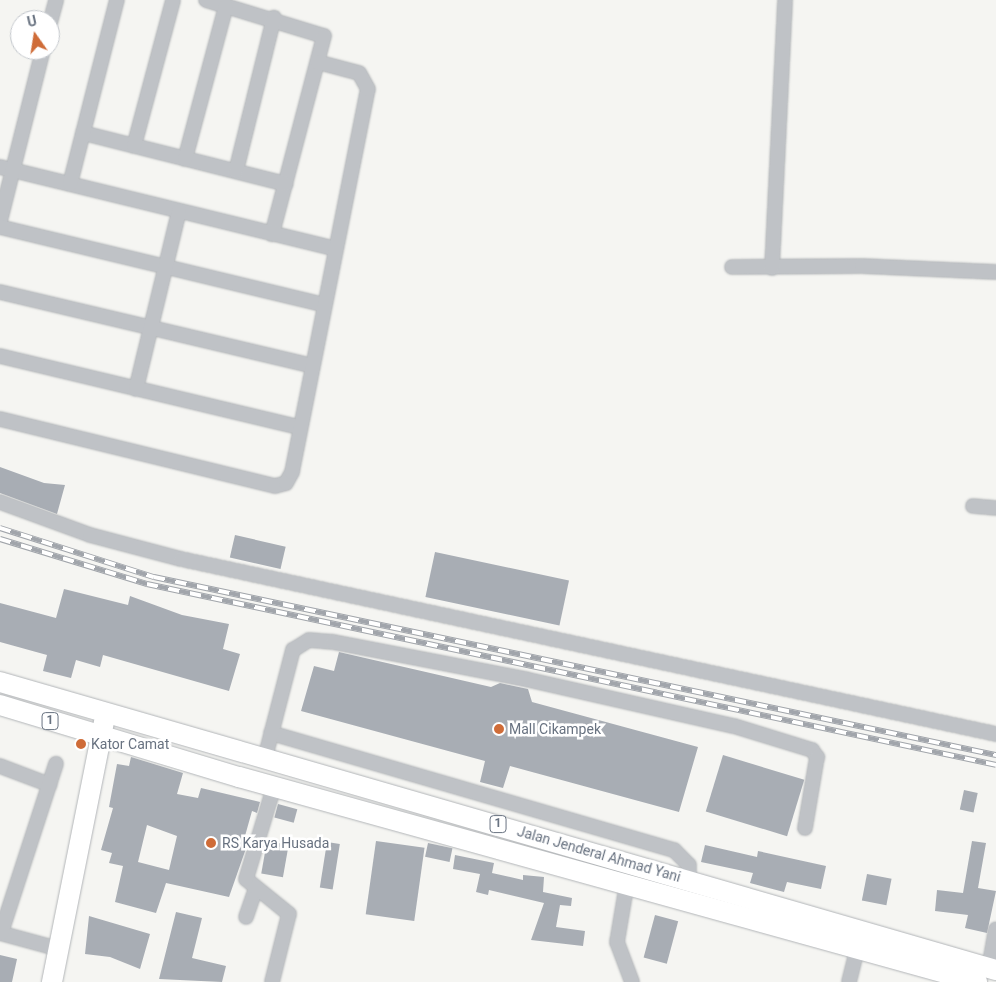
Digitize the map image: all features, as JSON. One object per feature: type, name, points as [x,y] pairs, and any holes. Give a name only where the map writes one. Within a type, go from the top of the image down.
[{"type":"highway","name":"Jalan Jenderal Ahmad Yani","points":[[0,682],[689,879],[987,974]]},
{"type":"highway","name":"Jalan Jenderal Ahmad Yani","points":[[0,706],[274,787],[627,883],[857,949],[987,974]]},
{"type":"highway","points":[[52,982],[106,713]]},
{"type":"highway","points":[[337,804],[342,779]]},
{"type":"street","points":[[70,184],[117,0]]},
{"type":"street","points":[[134,146],[173,0]]},
{"type":"street","points":[[206,0],[274,18],[323,34],[272,234]]},
{"type":"street","points":[[772,268],[785,0]]},
{"type":"street","points":[[186,159],[226,6]]},
{"type":"street","points":[[236,172],[274,18]]},
{"type":"street","points":[[0,221],[41,60]]},
{"type":"street","points":[[0,419],[276,486],[286,483],[292,472],[297,427],[368,82],[359,73],[317,62]]},
{"type":"street","points":[[83,133],[286,184]]},
{"type":"street","points":[[0,167],[333,248]]},
{"type":"street","points":[[136,388],[149,327],[179,211]]},
{"type":"street","points":[[0,227],[322,304]]},
{"type":"street","points":[[732,267],[862,266],[996,272]]},
{"type":"street","points":[[0,292],[310,365]]},
{"type":"street","points":[[0,356],[297,427]]},
{"type":"street","points":[[0,502],[90,535],[182,559],[996,734]]},
{"type":"street","points":[[973,506],[996,508]]},
{"type":"street","points":[[265,758],[293,650],[309,640],[333,642],[535,681],[734,726],[812,750],[816,757],[805,828]]},
{"type":"street","points":[[271,733],[668,847],[686,860],[689,879]]},
{"type":"street","points":[[56,764],[1,933],[59,949]]},
{"type":"street","points":[[0,766],[50,785]]},
{"type":"street","points":[[272,982],[289,914],[282,903],[255,891],[247,884],[246,874],[274,787]]},
{"type":"street","points":[[627,883],[617,947],[632,982]]},
{"type":"street","points":[[246,917],[255,891]]},
{"type":"street","points":[[987,974],[996,930]]},
{"type":"street","points":[[849,982],[857,949]]},
{"type":"building","points":[[0,467],[44,483],[65,485],[57,514],[0,493]]},
{"type":"building","points":[[235,535],[286,547],[280,569],[230,557]]},
{"type":"building","points":[[435,552],[569,580],[559,625],[425,597]]},
{"type":"building","points":[[64,589],[128,605],[130,596],[182,615],[229,624],[223,649],[240,654],[229,691],[103,655],[100,667],[76,660],[71,678],[43,671],[47,655],[0,642],[0,603],[56,618]]},
{"type":"building","name":"Mall Cikampek","points":[[339,652],[491,687],[500,683],[528,689],[532,702],[698,747],[679,812],[510,766],[503,788],[480,782],[485,761],[301,711],[314,666],[334,671]]},
{"type":"building","points":[[723,755],[804,780],[787,836],[706,811]]},
{"type":"building","points":[[131,757],[183,773],[177,794],[198,798],[201,788],[260,802],[257,813],[252,811],[245,836],[250,837],[229,897],[166,883],[156,913],[115,902],[123,866],[109,863],[112,853],[101,850],[113,808],[109,807],[117,764],[129,766]],"holes":[[[147,825],[177,836],[169,870],[138,862]]]},
{"type":"building","points":[[964,790],[978,793],[974,812],[960,810]]},
{"type":"building","points":[[278,804],[297,809],[294,823],[274,818]]},
{"type":"building","points":[[267,841],[289,845],[283,877],[261,873]]},
{"type":"building","points":[[376,841],[425,848],[414,921],[366,914]]},
{"type":"building","points":[[972,841],[986,843],[978,888],[996,891],[987,933],[965,928],[968,915],[935,911],[937,890],[963,893]]},
{"type":"building","points":[[327,842],[340,844],[333,889],[320,887]]},
{"type":"building","points":[[428,843],[452,848],[450,862],[425,857]]},
{"type":"building","points":[[705,845],[757,857],[758,851],[826,866],[821,889],[787,882],[784,892],[750,883],[753,873],[701,862]]},
{"type":"building","points":[[455,855],[494,863],[492,873],[523,880],[523,875],[544,877],[543,892],[572,898],[571,906],[560,905],[556,927],[585,931],[583,946],[531,940],[544,903],[489,890],[488,895],[476,892],[480,874],[453,869]]},
{"type":"building","points":[[867,874],[892,879],[886,905],[862,901]]},
{"type":"building","points":[[176,912],[202,918],[192,958],[226,966],[222,982],[159,979]]},
{"type":"building","points":[[655,915],[678,921],[667,964],[644,958]]},
{"type":"building","points":[[89,916],[150,934],[140,969],[110,957],[85,954]]},
{"type":"building","points":[[0,955],[17,959],[12,982],[0,982]]},
{"type":"railway","points":[[0,528],[154,577],[996,755]]},
{"type":"railway","points":[[0,539],[147,584],[996,765]]},
{"type":"place","name":"Mall Cikampek","points":[[499,729]]},
{"type":"place","name":"Kator Camat","points":[[81,744]]},
{"type":"place","name":"RS Karya Husada","points":[[211,843]]}]
